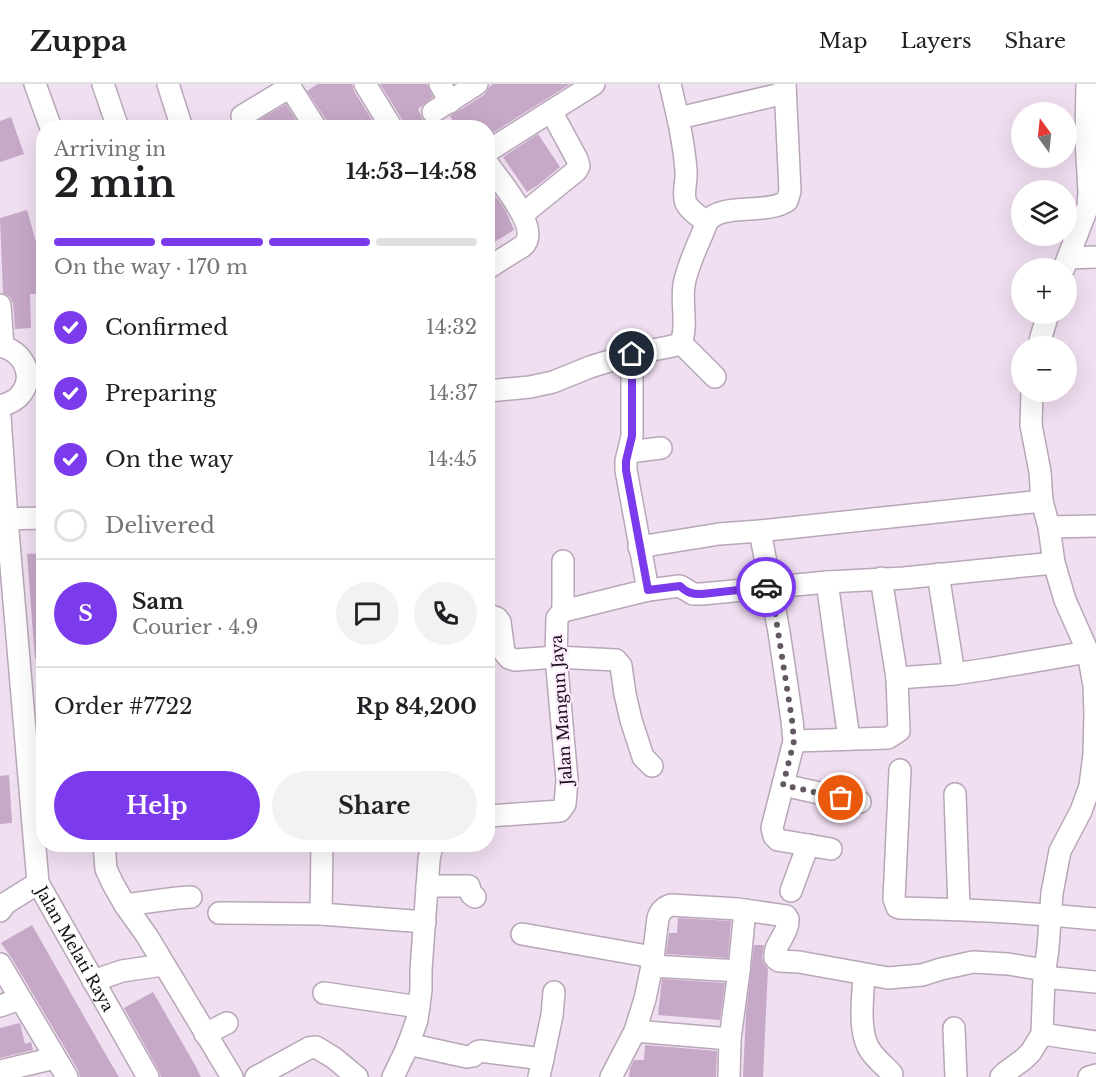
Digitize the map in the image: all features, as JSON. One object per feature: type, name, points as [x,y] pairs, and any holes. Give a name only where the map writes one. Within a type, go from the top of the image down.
[{"type":"street","points":[[35,84],[48,120]]},
{"type":"street","points":[[103,84],[115,120]]},
{"type":"street","points":[[168,84],[179,120]]},
{"type":"street","points":[[365,84],[387,120]]},
{"type":"street","points":[[441,99],[477,84]]},
{"type":"street","points":[[495,147],[594,84]]},
{"type":"street","points":[[670,84],[678,118],[686,175],[685,201],[688,207],[707,222]]},
{"type":"street","points":[[1068,258],[1088,206],[1089,192],[1086,139],[1081,124],[1078,84]]},
{"type":"street","points":[[1081,124],[1087,84]]},
{"type":"street","points":[[244,120],[242,116],[290,87],[311,120]]},
{"type":"street","points":[[495,390],[530,387],[553,382],[632,354],[681,343],[684,337],[684,282],[707,222],[714,215],[723,212],[776,207],[787,201],[790,191],[785,88],[678,118]]},
{"type":"street","points":[[523,214],[576,171],[579,166],[552,111]]},
{"type":"street","points":[[495,174],[523,214],[528,236],[528,242],[495,263]]},
{"type":"street","points":[[1077,261],[1096,257]]},
{"type":"street","points":[[0,305],[2,346],[14,351],[22,358],[35,375],[12,403],[0,406]]},
{"type":"street","points":[[681,343],[715,377]]},
{"type":"street","points":[[632,354],[632,436],[626,461],[627,479],[648,590]]},
{"type":"street","points":[[1001,1077],[1031,1052],[1042,1034],[1052,893],[1060,851],[1081,811],[1090,786],[1094,754],[1095,701],[1088,652],[1065,600],[1054,563],[1031,424],[1032,402]]},
{"type":"street","name":"Jalan Melati Raya","points":[[0,416],[4,519],[38,883],[148,1077]]},
{"type":"street","points":[[629,452],[661,448]]},
{"type":"street","points":[[639,547],[719,534],[1042,501]]},
{"type":"street","points":[[4,519],[36,518]]},
{"type":"street","points":[[1049,527],[1096,526]]},
{"type":"street","points":[[760,531],[784,665],[794,741],[772,832],[778,840],[831,849]]},
{"type":"street","points":[[562,611],[563,561]]},
{"type":"street","name":"Jalan Mangun Jaya","points":[[495,816],[560,811],[565,804],[567,780],[556,657],[557,618],[562,611],[648,590],[680,586],[693,594],[702,594],[1054,563]]},
{"type":"street","points":[[938,574],[954,674]]},
{"type":"street","points":[[794,741],[888,738],[899,731],[897,678],[881,578]]},
{"type":"street","points":[[828,582],[849,739]]},
{"type":"street","points":[[495,617],[500,622],[504,652],[507,657],[515,660],[556,657],[616,660],[621,666],[631,720],[643,757],[652,766]]},
{"type":"street","points":[[897,678],[954,674],[1088,652]]},
{"type":"street","points":[[900,770],[894,902],[897,907],[1096,919]]},
{"type":"street","points":[[783,785],[860,802]]},
{"type":"street","points":[[955,794],[959,909]]},
{"type":"street","points":[[791,891],[808,845]]},
{"type":"street","points":[[105,852],[106,869],[125,904],[231,1077]]},
{"type":"street","points":[[321,914],[322,852]]},
{"type":"street","points":[[393,1077],[417,1020],[430,852]]},
{"type":"street","points":[[2,905],[38,883]]},
{"type":"street","points":[[427,886],[468,886],[475,897]]},
{"type":"street","points":[[125,904],[191,897]]},
{"type":"street","points":[[611,1077],[635,1031],[645,999],[653,962],[659,913],[671,905],[745,910],[786,916],[788,929],[774,953],[777,960],[888,978],[922,975],[973,962],[1008,964],[1096,982]]},
{"type":"street","points":[[729,1077],[730,1039],[740,971],[745,910]]},
{"type":"street","points":[[219,913],[321,914],[425,922]]},
{"type":"street","points":[[122,971],[143,931]]},
{"type":"street","points":[[522,934],[653,962],[740,971]]},
{"type":"street","points":[[0,964],[67,1077]]},
{"type":"street","points":[[93,981],[122,971],[163,964]]},
{"type":"street","points":[[864,975],[862,1024],[866,1041],[872,1053],[892,1074]]},
{"type":"street","points":[[408,1044],[467,1057],[480,1051],[541,1068],[552,1015],[554,992]]},
{"type":"street","points":[[324,993],[419,1007]]},
{"type":"street","points":[[0,1006],[20,999]]},
{"type":"street","points":[[205,1034],[227,1023]]},
{"type":"street","points":[[954,1028],[956,1077]]},
{"type":"street","points":[[635,1031],[730,1039]]},
{"type":"street","points":[[1042,1034],[1096,1041]]},
{"type":"street","points":[[256,1077],[314,1047],[318,1047],[334,1058],[357,1077]]},
{"type":"street","points":[[0,1071],[55,1058]]},
{"type":"street","points":[[1089,1077],[1096,1075]]},
{"type":"building","points":[[318,84],[352,84],[372,120],[326,120],[307,91]]},
{"type":"building","points":[[380,84],[427,84],[433,97],[418,109],[423,120],[402,120]]},
{"type":"building","points":[[493,84],[570,84],[495,132],[495,120],[452,120],[450,116],[484,95]]},
{"type":"building","points":[[286,104],[296,120],[259,120]]},
{"type":"building","points":[[11,117],[24,154],[0,162],[0,121]]},
{"type":"building","points":[[538,134],[560,167],[527,192],[503,157]]},
{"type":"building","points":[[495,195],[506,211],[514,230],[495,242]]},
{"type":"building","points":[[27,210],[36,242],[36,294],[30,294],[31,328],[15,329],[13,303],[10,297],[3,293],[0,218]]},
{"type":"building","points":[[36,553],[35,659],[27,554]]},
{"type":"building","points":[[9,775],[12,823],[0,824],[0,776]]},
{"type":"building","points":[[678,918],[731,921],[728,958],[666,954],[669,933],[677,933]]},
{"type":"building","points":[[32,925],[119,1077],[80,1077],[78,1070],[1,943]]},
{"type":"building","points":[[754,945],[764,945],[762,958],[768,969],[763,1077],[743,1077],[746,1012]]},
{"type":"building","points":[[662,979],[725,983],[720,1020],[658,1015]]},
{"type":"building","points":[[153,992],[201,1077],[161,1077],[124,1008]]},
{"type":"building","points":[[20,1023],[25,1044],[31,1042],[33,1050],[0,1058],[0,1028]]},
{"type":"building","points":[[645,1045],[717,1051],[716,1077],[629,1077],[634,1060],[644,1060]]},
{"type":"way so far","points":[[766,587],[771,587],[794,741],[783,785],[841,798]]},
{"type":"route","points":[[632,354],[632,436],[626,470],[648,590],[680,586],[693,594],[702,594],[766,587]]}]
